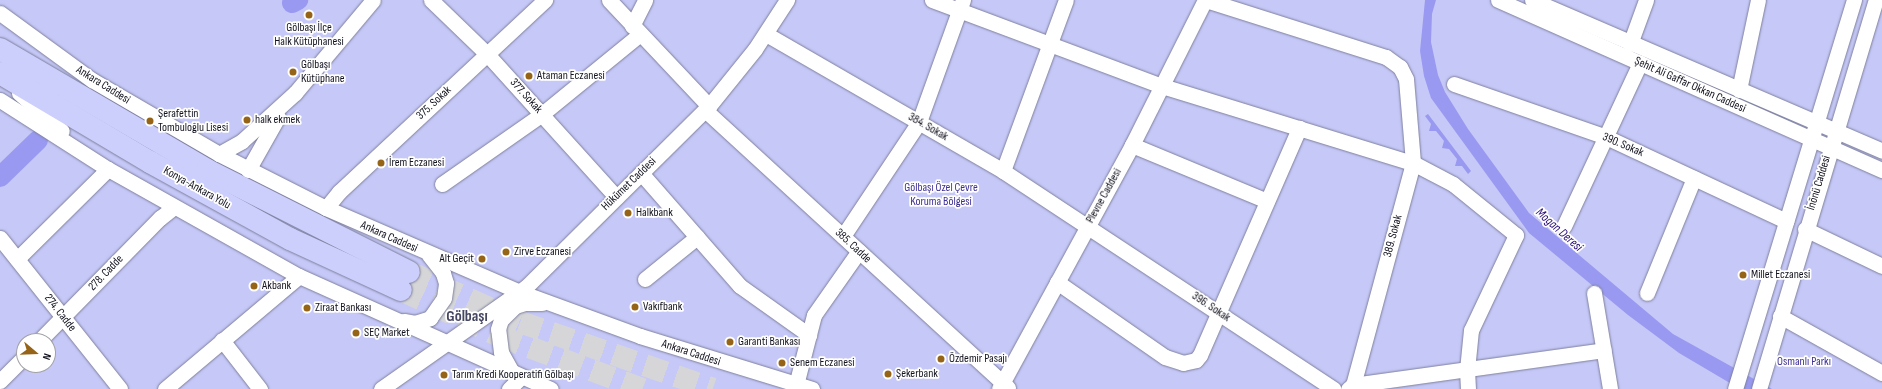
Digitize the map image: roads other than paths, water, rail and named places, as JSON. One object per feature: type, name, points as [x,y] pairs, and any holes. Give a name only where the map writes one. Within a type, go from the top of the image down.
[{"type":"highway","name":"Konya-Ankara Yolu","points":[[0,49],[207,170],[405,281],[290,239],[150,162],[0,75]]},
{"type":"street","points":[[248,170],[269,130],[295,94],[373,0]]},
{"type":"street","name":"377. Sokak","points":[[430,0],[487,54],[616,197]]},
{"type":"street","name":"375. Sokak","points":[[326,208],[340,192],[545,0]]},
{"type":"street","name":"385. Cadde","points":[[609,0],[707,108],[1003,387]]},
{"type":"street","points":[[442,184],[542,114],[636,30],[645,0]]},
{"type":"street","name":"Hükümet Caddesi","points":[[381,389],[444,342],[520,292],[707,108],[766,34],[787,0]]},
{"type":"street","points":[[932,0],[961,4],[1049,43],[1162,86],[1413,163],[1453,184],[1516,235],[1471,330],[1467,370],[1468,389]]},
{"type":"street","points":[[1003,171],[1066,0]]},
{"type":"street","name":"389. Sokak","points":[[1205,0],[1386,58],[1400,67],[1406,79],[1413,163],[1350,387]]},
{"type":"street","name":"Plevne Caddesi","points":[[1003,387],[1057,282],[1132,145],[1205,0]]},
{"type":"street","name":"Şehit Ali Gaffar Okkan Caddesi","points":[[1498,0],[1882,170]]},
{"type":"street","name":"Şehit Ali Gaffar Okkan Caddesi","points":[[1532,0],[1630,44],[1882,151]]},
{"type":"street","points":[[1630,44],[1646,0]]},
{"type":"street","points":[[1739,90],[1758,0]]},
{"type":"street","points":[[1735,389],[1854,0]]},
{"type":"street","name":"İnönü Caddesi","points":[[1759,389],[1805,229],[1876,0]]},
{"type":"street","points":[[843,236],[919,122],[961,4]]},
{"type":"street","name":"Ankara Caddesi","points":[[0,13],[92,80],[248,170],[326,208],[428,254],[520,292],[655,341],[812,389]]},
{"type":"street","name":"384. Sokak","points":[[766,34],[1003,171],[1088,225]]},
{"type":"street","points":[[1564,226],[1640,63]]},
{"type":"street","points":[[0,75],[103,166]]},
{"type":"street","name":"390. Sokak","points":[[1454,84],[1606,137],[1786,221]]},
{"type":"street","points":[[219,154],[242,141],[295,94]]},
{"type":"street","points":[[0,100],[103,166],[299,276],[551,389]]},
{"type":"street","points":[[1057,282],[1166,357],[1190,363],[1200,355],[1299,128]]},
{"type":"street","points":[[1132,145],[1267,201]]},
{"type":"street","points":[[17,259],[103,166]]},
{"type":"street","points":[[641,173],[740,286],[809,335]]},
{"type":"street","points":[[1647,293],[1694,178]]},
{"type":"street","name":"278. Cadde","points":[[47,333],[160,218],[174,207]]},
{"type":"street","name":"396. Sokak","points":[[1088,225],[1333,389]]},
{"type":"street","points":[[1805,229],[1882,266]]},
{"type":"street","points":[[645,279],[697,237]]},
{"type":"street","name":"274. Cadde","points":[[0,238],[120,389]]},
{"type":"street","points":[[796,384],[814,315],[826,295],[858,251]]},
{"type":"street","points":[[397,320],[415,323],[424,322],[440,306],[446,283],[443,273],[428,254]]},
{"type":"street","points":[[165,389],[299,276]]},
{"type":"street","points":[[1594,293],[1610,389]]},
{"type":"street","points":[[517,375],[501,352],[498,340],[498,329],[505,314],[515,306],[526,303],[537,302],[564,308]]},
{"type":"street","points":[[1780,316],[1882,373]]},
{"type":"street","points":[[222,340],[260,389]]},
{"type":"street","points":[[1350,387],[1604,350]]},
{"type":"street","points":[[1746,354],[1766,363]]},
{"type":"street","points":[[0,381],[16,364]]},
{"type":"street","points":[[509,389],[517,375]]},
{"type":"water","points":[[1425,0],[1436,0],[1432,14],[1431,42],[1438,75],[1445,92],[1468,129],[1529,213],[1673,334],[1772,389],[1740,389],[1679,353],[1628,315],[1529,233],[1431,98],[1424,76],[1420,51]]},
{"type":"water","points":[[1428,114],[1471,171],[1468,174],[1462,166],[1455,166],[1457,159],[1449,149],[1442,148],[1444,141],[1436,131],[1429,131],[1431,124],[1425,116]]},
{"type":"waterway","points":[[292,3],[298,0]]},
{"type":"waterway","points":[[0,177],[38,140]]},
{"type":"tunnel","points":[[409,272],[520,322],[713,389]]},
{"type":"tunnel","points":[[401,290],[499,336],[642,389]]},
{"type":"place","name":"Gölbaşı İlçe Halk Kütüphanesi","points":[[309,15]]},
{"type":"place","name":"Gölbaşı Kütüphane","points":[[293,72]]},
{"type":"place","name":"Ataman Eczanesi","points":[[529,76]]},
{"type":"place","name":"halk ekmek","points":[[247,120]]},
{"type":"place","name":"Şerafettin Tombuloğlu Lisesi","points":[[150,121]]},
{"type":"place","name":"İrem Eczanesi","points":[[381,163]]},
{"type":"place","name":"Halkbank","points":[[628,213]]},
{"type":"place","name":"Zirve Eczanesi","points":[[506,252]]},
{"type":"place","name":"Alt Geçit","points":[[482,259]]},
{"type":"place","name":"Millet Eczanesi","points":[[1743,275]]},
{"type":"place","name":"Akbank","points":[[254,286]]},
{"type":"place","name":"Vakıfbank","points":[[635,307]]},
{"type":"place","name":"Ziraat Bankası","points":[[307,308]]},
{"type":"place","name":"SEÇ Market","points":[[356,333]]},
{"type":"place","name":"Garanti Bankası","points":[[730,342]]},
{"type":"place","name":"Özdemir Pasajı","points":[[941,359]]},
{"type":"place","name":"Senem Eczanesi","points":[[782,363]]},
{"type":"place","name":"Şekerbank","points":[[888,374]]},
{"type":"place","name":"Tarım Kredi Kooperatifi Gölbaşı","points":[[444,375]]},
{"type":"district","name":"Gölbaşı","points":[[467,317]]},
{"type":"park label","name":"Gölbaşı Özel Çevre Koruma Bölgesi","points":[[941,195]]},
{"type":"park label","name":"Osmanlı Parkı","points":[[1804,362]]},
{"type":"water label","name":"Mogan Deresi","points":[[1559,230]]}]
